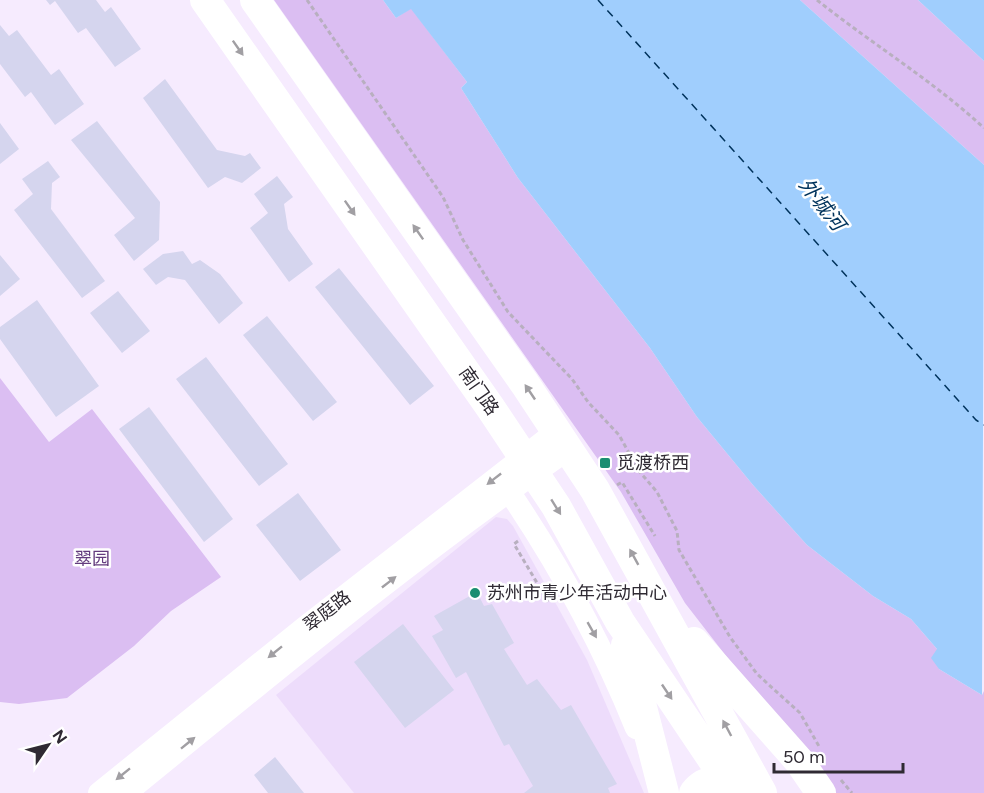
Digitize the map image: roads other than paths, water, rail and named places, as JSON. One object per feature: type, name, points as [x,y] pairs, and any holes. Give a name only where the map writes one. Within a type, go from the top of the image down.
[{"type":"main road","name":"南门路","points":[[205,0],[528,465],[585,556],[620,622],[746,789]]},
{"type":"main road","points":[[255,0],[563,440],[625,539],[661,605],[746,789]]},
{"type":"main road","points":[[661,605],[799,761],[829,784]]},
{"type":"main road","points":[[620,622],[663,793]]},
{"type":"main road","points":[[746,789],[751,757],[758,749],[770,748],[789,768],[804,793]]},
{"type":"main road","points":[[694,793],[703,784],[716,781],[746,789]]},
{"type":"street","name":"翠庭路","points":[[99,793],[563,440]]},
{"type":"street","name":"翠庭路","points":[[126,793],[314,640],[508,490],[528,465]]},
{"type":"street","points":[[508,490],[536,531],[598,640],[663,793]]},
{"type":"water","name":"外城河","points":[[383,0],[800,0],[984,165],[982,695],[939,669],[931,658],[937,649],[911,619],[873,596],[807,545],[753,485],[697,417],[650,348],[518,178],[461,88],[467,82],[411,9],[396,18]]},
{"type":"water","points":[[918,0],[984,0],[984,61]]},
{"type":"place","name":"觅渡桥西","points":[[605,463]]},
{"type":"place","name":"苏州市青少年活动中心","points":[[475,593]]},
{"type":"park label","name":"翠园","points":[[92,559]]}]
